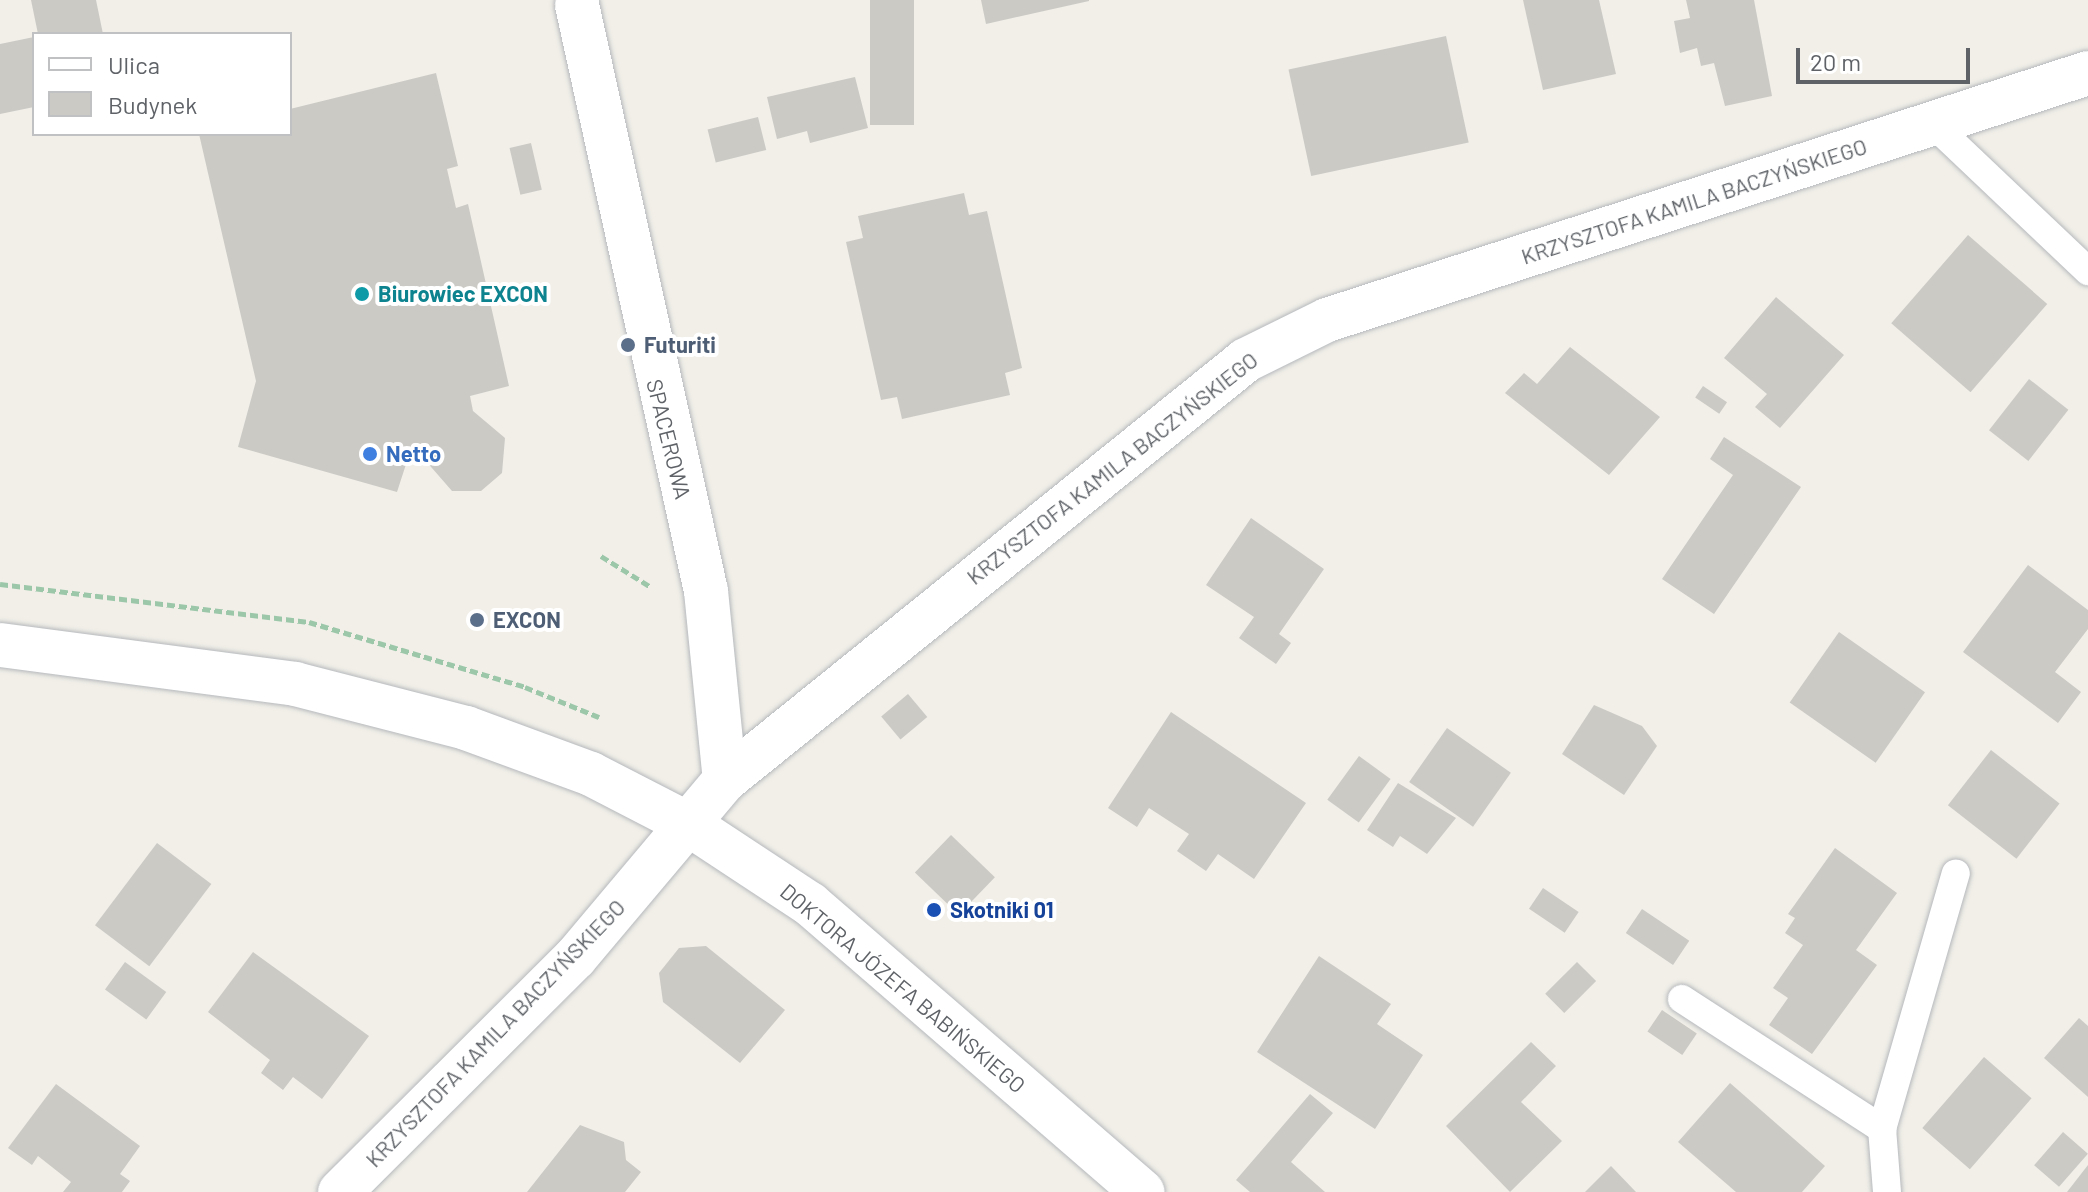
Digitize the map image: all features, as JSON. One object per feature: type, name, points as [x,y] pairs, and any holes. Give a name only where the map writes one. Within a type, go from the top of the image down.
[{"type":"street","name":"SPACEROWA","points":[[577,5],[706,591],[725,780]]},
{"type":"street","name":"KRZYSZTOFA KAMILA BACZYŃSKIEGO","points":[[340,1192],[575,958],[725,780],[1246,360],[1327,320],[2088,73]]},
{"type":"street","name":"DOKTORA JÓZEFA BABIŃSKIEGO","points":[[0,645],[237,674],[371,701],[591,774],[690,825],[810,904],[1143,1192]]},
{"type":"lane","points":[[1933,124],[2088,271]]},
{"type":"lane","points":[[1887,1192],[1882,1129],[1956,873]]},
{"type":"lane","points":[[1682,999],[1882,1129]]},
{"type":"building","points":[[31,0],[96,0],[103,32],[38,32]]},
{"type":"building","points":[[870,0],[914,0],[914,125],[870,125]]},
{"type":"building","points":[[981,0],[1089,0],[1089,1],[986,24]]},
{"type":"building","points":[[1523,0],[1599,0],[1616,74],[1543,90]]},
{"type":"building","points":[[1686,0],[1754,0],[1772,96],[1725,106],[1714,63],[1701,66],[1697,48],[1680,53],[1674,21],[1690,18]]},
{"type":"building","points":[[1446,36],[1469,143],[1311,176],[1289,69]]},
{"type":"building","points":[[32,37],[32,107],[0,114],[0,44]]},
{"type":"building","name":"Biurowiec EXCON","points":[[436,73],[458,166],[447,169],[456,208],[468,204],[509,386],[470,396],[473,411],[505,438],[502,473],[481,491],[452,491],[425,460],[409,455],[397,492],[238,447],[256,381],[199,136],[292,136],[292,109]]},
{"type":"building","points":[[855,77],[868,128],[810,143],[807,131],[777,139],[767,97]]},
{"type":"building","points":[[758,117],[766,150],[716,163],[708,130]]},
{"type":"building","points":[[531,143],[542,190],[520,195],[510,148]]},
{"type":"building","points":[[964,193],[969,215],[987,211],[1022,368],[1005,373],[1010,395],[902,419],[897,397],[881,400],[846,242],[863,238],[858,216]]},
{"type":"building","points":[[1968,235],[2047,304],[1970,392],[1891,323]]},
{"type":"building","points":[[1776,297],[1844,355],[1780,428],[1755,407],[1767,394],[1724,358]]},
{"type":"building","points":[[1570,347],[1660,417],[1609,475],[1505,393],[1524,373],[1537,384]]},
{"type":"building","points":[[2029,379],[2068,410],[2028,461],[1989,430]]},
{"type":"building","points":[[1703,386],[1727,402],[1719,414],[1695,398]]},
{"type":"building","points":[[1724,437],[1801,487],[1714,614],[1662,579],[1733,475],[1710,459]]},
{"type":"building","points":[[1251,518],[1324,569],[1279,634],[1291,643],[1276,664],[1239,638],[1254,617],[1206,585]]},
{"type":"building","points":[[2028,565],[2088,610],[2088,629],[2055,672],[2081,692],[2058,723],[1963,652]]},
{"type":"building","points":[[1839,632],[1925,692],[1876,763],[1790,702]]},
{"type":"building","points":[[908,694],[927,717],[900,739],[881,716]]},
{"type":"building","points":[[1594,705],[1642,726],[1657,746],[1624,795],[1562,754]]},
{"type":"building","points":[[1171,712],[1306,803],[1254,879],[1218,854],[1206,871],[1177,851],[1189,834],[1149,808],[1137,827],[1108,808]]},
{"type":"building","points":[[1447,728],[1511,773],[1473,827],[1409,782]]},
{"type":"building","points":[[1991,750],[2060,804],[2016,859],[1948,805]]},
{"type":"building","points":[[1359,756],[1391,779],[1359,823],[1327,800]]},
{"type":"building","points":[[1398,783],[1456,818],[1427,854],[1400,836],[1393,847],[1367,830]]},
{"type":"building","points":[[951,835],[995,877],[959,915],[915,872]]},
{"type":"building","points":[[157,843],[211,884],[149,966],[95,925]]},
{"type":"building","points":[[1835,848],[1897,893],[1856,950],[1877,965],[1812,1054],[1769,1025],[1788,998],[1773,988],[1803,945],[1785,933],[1795,918],[1788,914]]},
{"type":"building","points":[[1543,888],[1579,912],[1565,933],[1529,909]]},
{"type":"building","points":[[1642,909],[1689,941],[1673,965],[1626,933]]},
{"type":"building","points":[[706,946],[785,1010],[740,1063],[663,1002],[659,973],[679,948]]},
{"type":"building","points":[[253,952],[369,1036],[322,1099],[293,1077],[283,1090],[261,1073],[270,1060],[208,1012]]},
{"type":"building","points":[[1319,956],[1391,1004],[1377,1024],[1423,1055],[1375,1129],[1257,1052]]},
{"type":"building","points":[[125,962],[166,992],[146,1019],[105,990]]},
{"type":"building","points":[[1577,962],[1596,981],[1564,1013],[1545,994]]},
{"type":"building","points":[[1662,1010],[1697,1033],[1682,1055],[1647,1032]]},
{"type":"building","points":[[2079,1018],[2088,1026],[2088,1097],[2044,1058]]},
{"type":"building","points":[[1531,1042],[1556,1066],[1521,1102],[1562,1141],[1510,1192],[1446,1126]]},
{"type":"building","points":[[1984,1057],[2032,1098],[1970,1169],[1922,1128]]},
{"type":"building","points":[[1730,1083],[1825,1166],[1802,1192],[1736,1192],[1678,1142]]},
{"type":"building","points":[[56,1084],[140,1146],[120,1174],[130,1181],[122,1192],[63,1192],[71,1182],[38,1156],[32,1165],[8,1148]]},
{"type":"building","points":[[1310,1094],[1333,1113],[1291,1162],[1325,1192],[1250,1192],[1236,1180]]},
{"type":"building","points":[[580,1125],[624,1142],[626,1160],[641,1172],[625,1192],[527,1192]]},
{"type":"building","points":[[2063,1132],[2088,1154],[2059,1187],[2034,1165]]},
{"type":"building","points":[[2088,1165],[2088,1192],[2067,1192]]},
{"type":"building","points":[[1611,1166],[1636,1192],[1585,1192]]},
{"type":"place","name":"Biurowiec EXCON","points":[[362,294]]},
{"type":"place","name":"Futuriti","points":[[628,345]]},
{"type":"place","name":"Netto","points":[[370,454]]},
{"type":"place","name":"EXCON","points":[[477,620]]},
{"type":"place","name":"Skotniki 01","points":[[934,910]]}]
